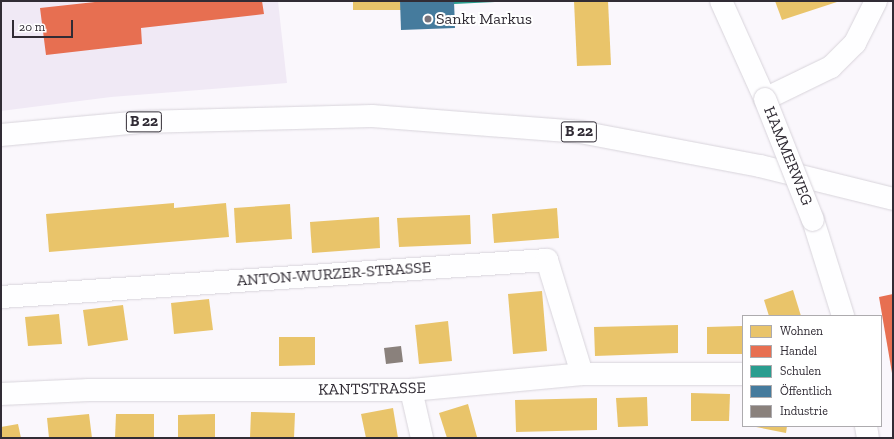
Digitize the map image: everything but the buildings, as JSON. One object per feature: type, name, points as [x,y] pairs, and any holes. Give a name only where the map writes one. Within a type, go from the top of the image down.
[{"type":"street","name":"HAMMERWEG","points":[[721,1],[765,99],[813,220],[843,315]]},
{"type":"street","points":[[765,99],[830,67],[855,43],[876,1]]},
{"type":"street","name":"B 22","points":[[1,135],[142,122],[372,116],[580,132],[760,166],[893,198]]},
{"type":"street","name":"ANTON-WURZER-STRASSE","points":[[1,297],[547,260],[582,374]]},
{"type":"street","name":"KANTSTRASSE","points":[[1,394],[89,390],[411,390],[582,374],[742,374]]},
{"type":"street","points":[[411,390],[422,438]]},
{"type":"street","points":[[866,427],[868,438]]},
{"type":"shaded area","points":[[1,1],[278,1],[287,83],[111,97],[1,111]]},
{"type":"place","name":"Sankt Markus","points":[[428,19]]}]
